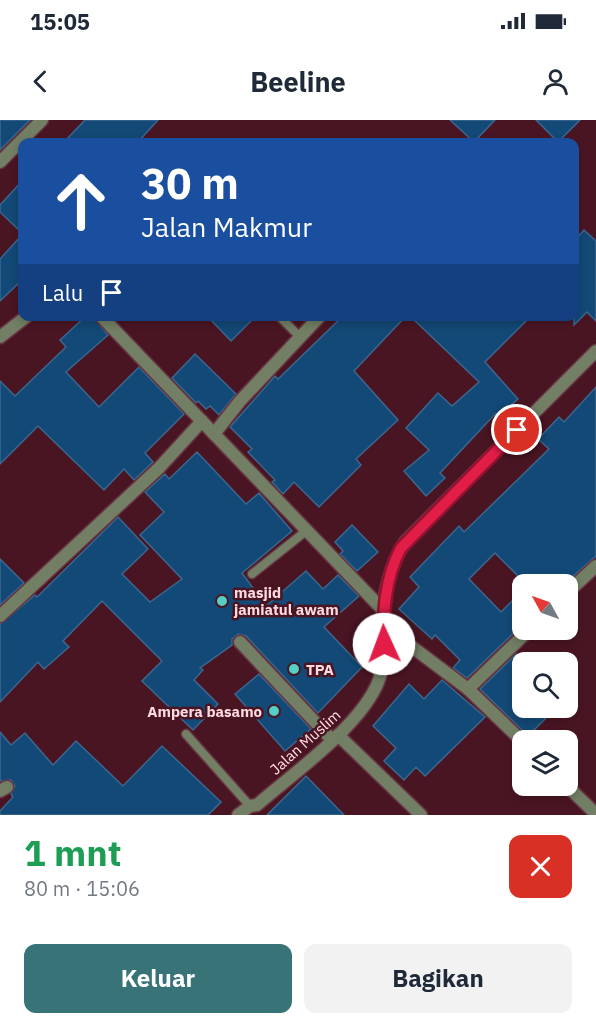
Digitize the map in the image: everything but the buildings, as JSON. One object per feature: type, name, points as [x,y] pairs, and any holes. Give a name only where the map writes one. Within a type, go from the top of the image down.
[{"type":"street","points":[[24,138],[42,120]]},
{"type":"street","points":[[0,162],[18,144]]},
{"type":"street","points":[[0,337],[21,321]]},
{"type":"street","points":[[106,321],[383,610]]},
{"type":"street","points":[[214,434],[240,401],[315,321]]},
{"type":"street","name":"Jalan Muslim","points":[[238,815],[250,806],[256,805],[335,738],[362,710],[381,676],[383,610],[391,572],[406,541],[596,351]]},
{"type":"street","points":[[0,616],[159,468],[202,421]]},
{"type":"street","points":[[578,583],[596,566]]},
{"type":"street","points":[[383,625],[468,688],[512,731]]},
{"type":"street","points":[[468,688],[518,640]]},
{"type":"street","points":[[240,642],[335,738],[421,815]]},
{"type":"street","points":[[577,796],[596,814]]},
{"type":"lane","points":[[284,321],[300,338]]},
{"type":"lane","points":[[252,574],[306,531]]},
{"type":"lane","points":[[186,734],[250,806]]},
{"type":"place","name":"masjid jamiatul awam","points":[[222,601]]},
{"type":"place","name":"TPA","points":[[294,669]]},
{"type":"place","name":"Ampera basamo","points":[[274,711]]},
{"type":"route","points":[[384,644],[383,610],[391,572],[401,548],[517,430]]}]
